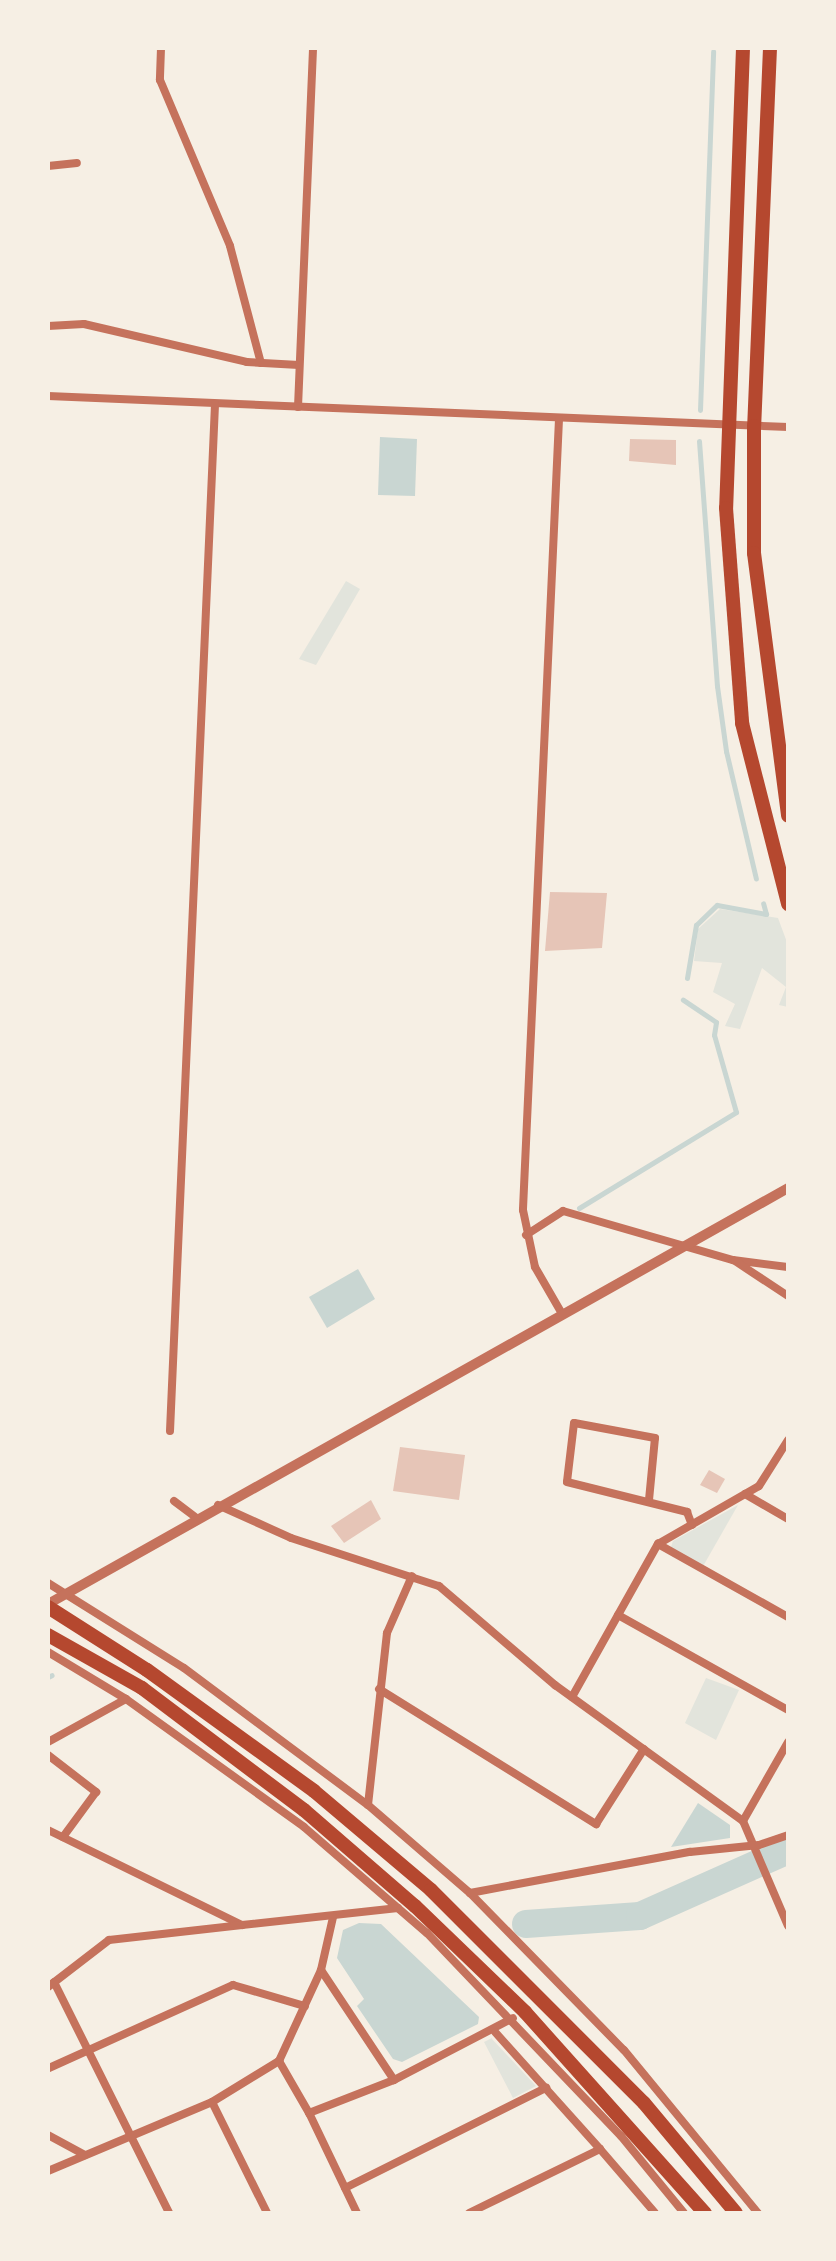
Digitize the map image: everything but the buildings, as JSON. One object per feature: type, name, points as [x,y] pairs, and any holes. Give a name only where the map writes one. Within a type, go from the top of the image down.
[{"type":"highway","points":[[743,48],[726,508],[742,723],[788,904]]},
{"type":"highway","points":[[770,48],[754,426],[754,553],[788,816]]},
{"type":"highway","points":[[48,1606],[147,1670],[314,1791],[431,1890],[644,2103],[736,2213]]},
{"type":"highway","points":[[48,1635],[142,1688],[304,1810],[415,1906],[525,2012],[705,2213]]},
{"type":"street","points":[[161,48],[160,80],[230,246],[261,363]]},
{"type":"street","points":[[298,407],[313,48]]},
{"type":"street","points":[[48,166],[77,163]]},
{"type":"street","points":[[48,326],[84,324],[261,363],[299,365]]},
{"type":"street","points":[[48,396],[788,427]]},
{"type":"street","points":[[170,1431],[215,404]]},
{"type":"street","points":[[559,419],[523,1210],[535,1267],[561,1312]]},
{"type":"street","points":[[48,1606],[195,1517],[788,1188]]},
{"type":"street","points":[[526,1235],[563,1211],[733,1260],[788,1267]]},
{"type":"street","points":[[733,1260],[788,1296]]},
{"type":"street","points":[[649,1500],[655,1438],[574,1423],[567,1482],[649,1500],[687,1512],[692,1525]]},
{"type":"street","points":[[572,1697],[658,1544],[759,1486],[788,1440]]},
{"type":"street","points":[[745,1494],[788,1519]]},
{"type":"street","points":[[174,1501],[195,1517]]},
{"type":"street","points":[[218,1505],[291,1538],[439,1586],[572,1697],[743,1821],[751,1848],[788,1926]]},
{"type":"street","points":[[658,1544],[788,1617]]},
{"type":"street","points":[[368,1805],[387,1633],[412,1576]]},
{"type":"street","points":[[48,1583],[184,1668],[368,1805],[470,1893],[624,2050],[758,2213]]},
{"type":"street","points":[[618,1615],[788,1710]]},
{"type":"street","points":[[48,1652],[126,1699],[304,1827],[398,1908],[513,2018],[684,2213]]},
{"type":"street","points":[[379,1689],[596,1824],[644,1749]]},
{"type":"street","points":[[48,1742],[126,1699]]},
{"type":"street","points":[[743,1821],[788,1742]]},
{"type":"street","points":[[48,1755],[96,1792],[63,1837]]},
{"type":"street","points":[[48,1830],[242,1925]]},
{"type":"street","points":[[470,1893],[751,1848],[788,1835]]},
{"type":"street","points":[[169,2213],[89,2049],[51,1984],[109,1940],[398,1908]]},
{"type":"street","points":[[48,2171],[212,2102],[279,2061],[321,1970],[333,1917]]},
{"type":"street","points":[[321,1970],[394,2080]]},
{"type":"street","points":[[49,2068],[233,1985],[305,2006]]},
{"type":"street","points":[[309,2113],[394,2080],[495,2032],[513,2018]]},
{"type":"street","points":[[495,2032],[655,2213]]},
{"type":"street","points":[[279,2061],[309,2113],[357,2213]]},
{"type":"street","points":[[345,2188],[546,2088]]},
{"type":"street","points":[[212,2102],[267,2213]]},
{"type":"street","points":[[48,2135],[85,2155]]},
{"type":"street","points":[[469,2213],[600,2149]]},
{"type":"shaded area","points":[[380,437],[417,439],[415,496],[378,495]]},
{"type":"shaded area","points":[[346,581],[360,589],[316,665],[299,659]]},
{"type":"shaded area","points":[[720,909],[778,918],[788,945],[788,1007],[779,1005],[786,987],[762,968],[740,1029],[725,1026],[735,1004],[713,992],[722,963],[694,961],[698,929]]},
{"type":"shaded area","points":[[358,1269],[375,1299],[327,1328],[309,1297]]},
{"type":"shaded area","points":[[738,1505],[702,1568],[670,1550],[673,1541]]},
{"type":"shaded area","points":[[706,1678],[739,1690],[716,1740],[685,1723]]},
{"type":"shaded area","points":[[698,1803],[730,1825],[730,1838],[671,1847]]},
{"type":"shaded area","points":[[359,1923],[381,1924],[479,2017],[478,2024],[402,2062],[393,2059],[357,2006],[364,1999],[337,1958],[343,1930]]},
{"type":"shaded area","points":[[492,2038],[536,2086],[513,2098],[484,2042]]},
{"type":"waterway","points":[[700,410],[713,51]]},
{"type":"waterway","points":[[699,441],[717,686],[726,751],[756,879]]},
{"type":"waterway","points":[[687,978],[696,925],[717,905],[766,914],[763,903]]},
{"type":"waterway","points":[[579,1208],[736,1112],[714,1035],[716,1022],[683,1000]]},
{"type":"waterway","points":[[48,1677],[52,1675]]},
{"type":"waterway","points":[[526,1924],[640,1916],[788,1850]]}]
